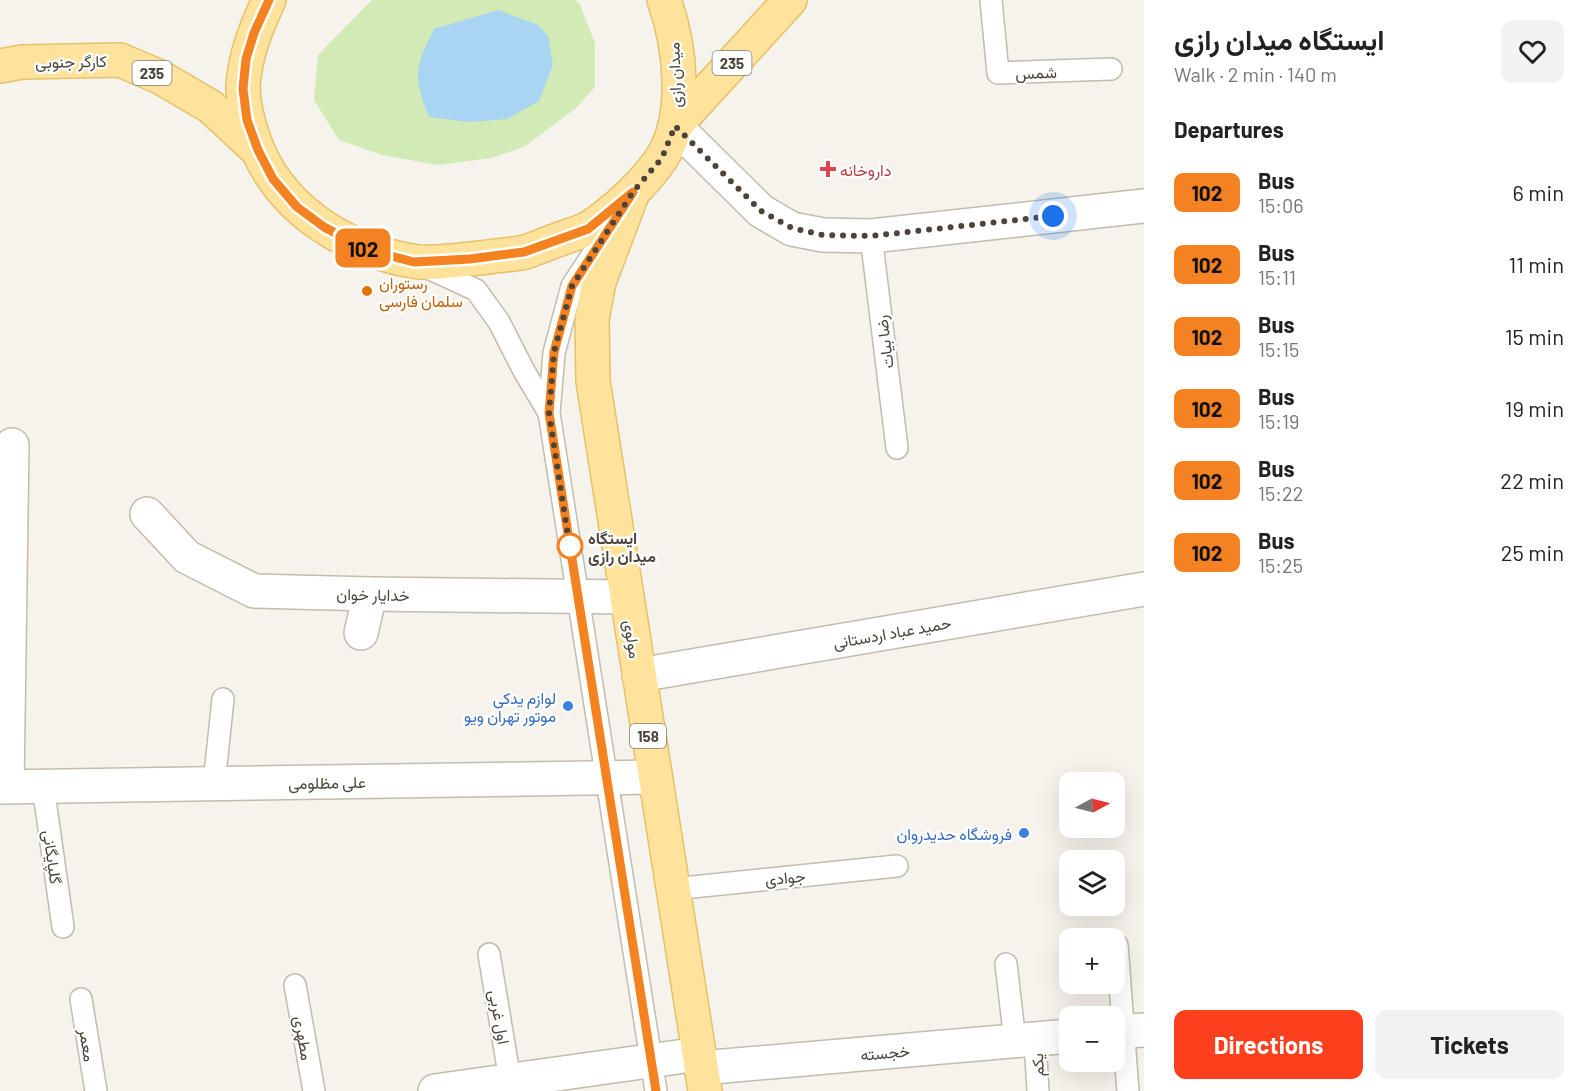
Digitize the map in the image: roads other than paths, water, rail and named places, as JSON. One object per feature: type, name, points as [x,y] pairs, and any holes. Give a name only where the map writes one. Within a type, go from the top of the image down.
[{"type":"main road","name":"میدان رازی","points":[[269,0],[254,33],[246,59],[243,89],[247,120],[258,150],[273,179],[297,207],[324,227],[367,250],[414,262],[470,259],[524,252],[588,229],[633,192],[662,158],[675,126],[678,88],[677,50],[663,0]]},
{"type":"main road","name":"235","points":[[675,126],[790,0]]},
{"type":"main road","name":"کارگر جنوبی","points":[[0,66],[22,62],[120,60],[160,76],[211,106],[258,150]]},
{"type":"main road","name":"مولوی","points":[[633,192],[599,282],[592,320],[593,381],[702,1071]]},
{"type":"street","points":[[675,126],[761,211],[792,228],[823,235],[871,236],[1144,206]]},
{"type":"street","points":[[4,787],[12,445]]},
{"type":"street","name":"خدایار خوان","points":[[147,514],[187,557],[254,591],[627,597]]},
{"type":"street","name":"حمید عباد اردستانی","points":[[639,675],[1144,589]]},
{"type":"street","points":[[361,633],[370,594]]},
{"type":"street","name":"علی مظلومی","points":[[4,787],[655,777]]},
{"type":"street","name":"خجسته","points":[[435,1091],[510,1080],[654,1076],[1059,1037]]},
{"type":"lane","name":"شمس","points":[[991,0],[998,73],[1111,69]]},
{"type":"lane","points":[[633,192],[572,286],[554,352],[549,413],[654,1076]]},
{"type":"lane","name":"رضا بیات","points":[[871,236],[897,448]]},
{"type":"lane","points":[[414,262],[476,290],[499,322],[549,413]]},
{"type":"lane","points":[[214,784],[223,699]]},
{"type":"lane","name":"گلپایگانی","points":[[43,786],[63,927]]},
{"type":"lane","name":"جوادی","points":[[673,889],[897,866]]},
{"type":"lane","name":"اول غربی","points":[[489,954],[510,1080]]},
{"type":"lane","name":"یکم","points":[[1006,964],[1038,1091]]},
{"type":"lane","name":"مطهری","points":[[295,985],[314,1091]]},
{"type":"lane","points":[[1124,994],[1128,1031],[1128,1091]]},
{"type":"lane","name":"معمر","points":[[81,999],[96,1091]]},
{"type":"water","points":[[498,10],[538,25],[548,36],[553,65],[539,101],[507,119],[469,122],[429,117],[420,92],[418,73],[419,64],[434,29]]},
{"type":"place","name":"داروخانه","points":[[828,169]]},
{"type":"place","name":"رستوران سلمان فارسی","points":[[367,291]]},
{"type":"place","name":"ایستگاه میدان رازی","points":[[570,546]]},
{"type":"place","name":"لوازم یدکی موتور تهران ویو","points":[[568,706]]},
{"type":"place","name":"فروشگاه حدیدروان","points":[[1024,833]]}]
